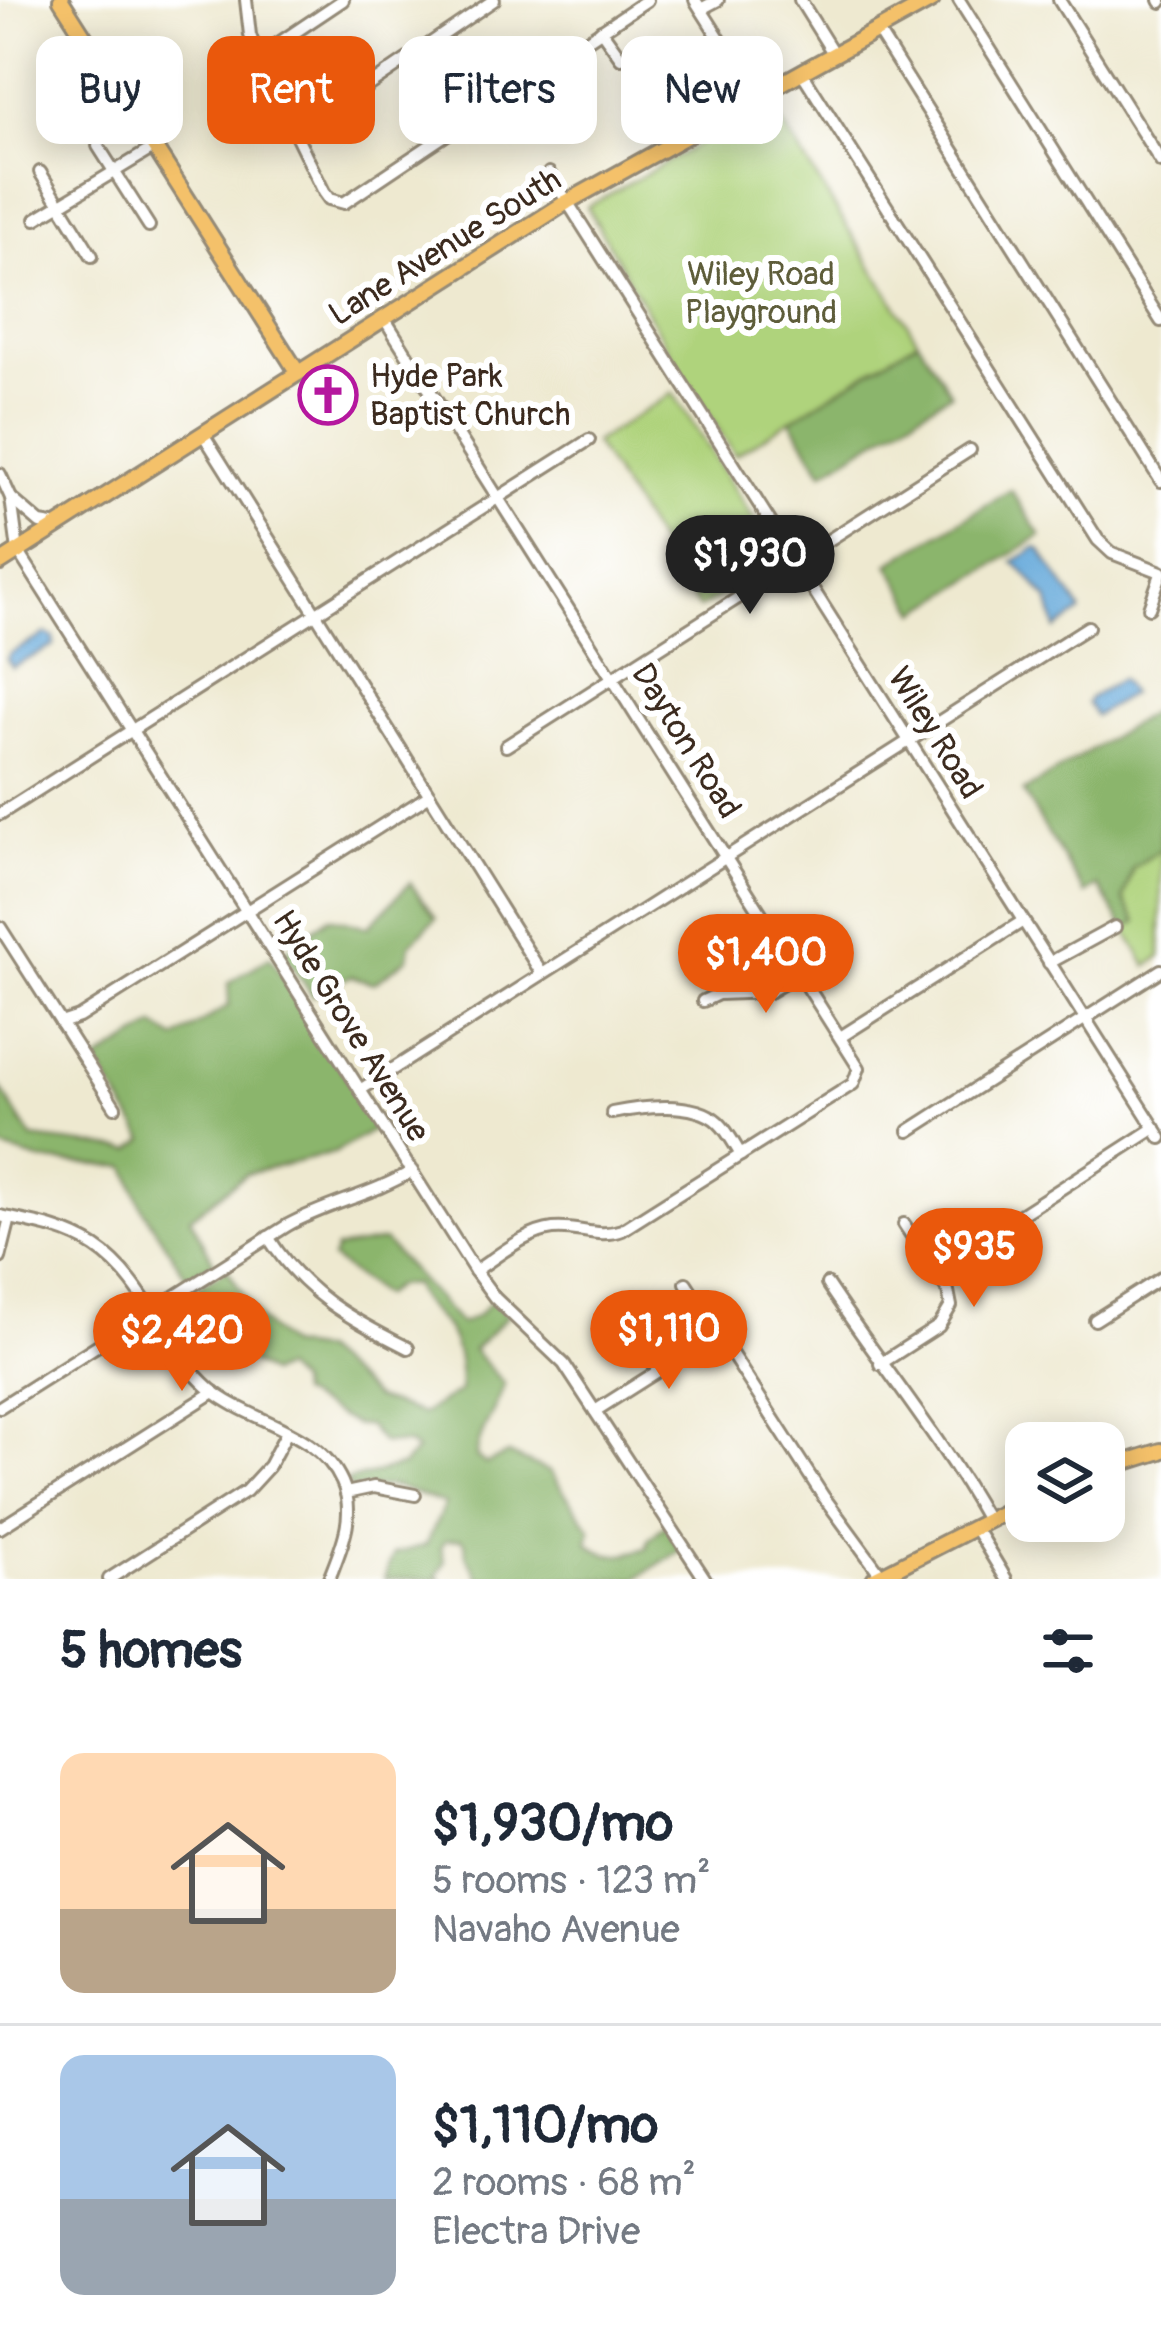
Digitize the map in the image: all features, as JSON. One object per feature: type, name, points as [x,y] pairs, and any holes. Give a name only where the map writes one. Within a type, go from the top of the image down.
[{"type":"main road","points":[[61,0],[298,373]]},
{"type":"main road","name":"Lane Avenue South","points":[[783,81],[932,0]]},
{"type":"main road","name":"Lane Avenue South","points":[[0,563],[567,202],[670,144]]},
{"type":"main road","points":[[1125,1462],[1161,1451]]},
{"type":"main road","points":[[878,1577],[1005,1511]]},
{"type":"street","points":[[246,0],[250,36]]},
{"type":"street","points":[[289,36],[343,0]]},
{"type":"street","points":[[375,81],[494,0]]},
{"type":"street","points":[[300,144],[324,192],[337,202],[351,200],[647,0]]},
{"type":"street","points":[[718,0],[698,5],[718,36]]},
{"type":"street","points":[[800,0],[833,53]]},
{"type":"street","points":[[959,0],[1161,321]]},
{"type":"street","points":[[1059,0],[1161,161]]},
{"type":"street","points":[[602,30],[621,58]]},
{"type":"street","points":[[877,30],[1161,481]]},
{"type":"street","points":[[801,71],[1092,531],[1112,553],[1161,573],[1149,608]]},
{"type":"street","points":[[98,146],[148,226]]},
{"type":"street","points":[[36,219],[155,147]]},
{"type":"street","points":[[40,172],[92,256]]},
{"type":"street","name":"Wiley Road","points":[[549,173],[1158,1133]]},
{"type":"street","name":"Dayton Road","points":[[384,318],[857,1063],[859,1074],[853,1084],[741,1155]]},
{"type":"street","points":[[202,434],[542,974]]},
{"type":"street","points":[[0,814],[590,440]]},
{"type":"street","points":[[506,746],[970,450]]},
{"type":"street","name":"Hyde Grove Avenue","points":[[0,474],[11,498],[18,551],[475,1271],[495,1298],[549,1346],[705,1579]]},
{"type":"street","points":[[11,498],[40,523],[58,526]]},
{"type":"street","points":[[360,1090],[1088,627]]},
{"type":"street","points":[[61,1023],[79,1017],[430,795]]},
{"type":"street","points":[[842,1036],[1023,921]]},
{"type":"street","points":[[0,927],[115,1106]]},
{"type":"street","points":[[1049,962],[1115,927]]},
{"type":"street","points":[[909,1131],[1161,970]]},
{"type":"street","points":[[703,1001],[718,994],[769,992],[801,974]]},
{"type":"street","points":[[475,1271],[541,1232],[559,1228],[606,1235],[622,1230],[741,1155],[722,1125],[705,1114],[638,1107],[612,1113]]},
{"type":"street","points":[[1003,1226],[1158,1133]]},
{"type":"street","points":[[0,1407],[303,1217],[365,1196],[412,1171]]},
{"type":"street","points":[[0,1258],[5,1217],[56,1228],[97,1249],[126,1274],[179,1354],[214,1392],[320,1451],[336,1470],[346,1493],[345,1534],[329,1579]]},
{"type":"street","points":[[880,1364],[939,1326],[951,1306],[948,1292],[904,1224]]},
{"type":"street","points":[[268,1238],[290,1271],[320,1300],[408,1348]]},
{"type":"street","points":[[1095,1320],[1161,1278]]},
{"type":"street","points":[[686,1283],[878,1577]]},
{"type":"street","points":[[826,1284],[880,1364],[904,1390],[980,1523],[1006,1579]]},
{"type":"street","points":[[596,1411],[718,1333]]},
{"type":"street","points":[[0,1528],[214,1392]]},
{"type":"street","points":[[109,1579],[246,1491],[269,1466],[286,1432]]},
{"type":"street","points":[[346,1493],[374,1487],[415,1495]]},
{"type":"green space","name":"Wiley Road Playground","points":[[783,125],[918,340],[735,455],[587,207],[699,144],[783,144]]},
{"type":"green space","points":[[918,340],[951,393],[823,472],[791,420]]},
{"type":"green space","points":[[673,393],[779,560],[699,608],[594,443]]},
{"type":"green space","points":[[1011,490],[1041,536],[918,612],[889,564]]},
{"type":"green space","points":[[1150,713],[1161,730],[1161,849],[1133,868],[1123,899],[1137,922],[1125,929],[1098,886],[1085,894],[1023,792]]},
{"type":"green space","points":[[1161,849],[1161,957],[1147,966],[1125,929],[1136,921],[1123,899],[1132,868]]},
{"type":"green space","points":[[410,883],[436,918],[410,944],[408,958],[374,983],[351,976],[313,996],[283,953],[329,917],[368,927]]},
{"type":"green space","points":[[270,957],[379,1126],[334,1153],[246,1174],[190,1217],[214,1263],[187,1278],[141,1206],[127,1167],[43,1161],[0,1148],[0,1087],[32,1138],[132,1150],[145,1140],[96,1062],[155,1026],[176,1039],[229,1005],[228,983]]},
{"type":"green space","points":[[384,1241],[460,1324],[492,1300],[508,1315],[473,1350],[504,1384],[476,1457],[486,1464],[508,1454],[550,1472],[591,1529],[588,1542],[601,1552],[624,1554],[647,1548],[648,1540],[665,1525],[681,1550],[635,1579],[480,1579],[466,1555],[465,1542],[446,1540],[441,1547],[445,1562],[437,1575],[440,1579],[384,1579],[393,1554],[426,1545],[445,1504],[394,1486],[350,1489],[347,1481],[402,1466],[416,1451],[408,1444],[382,1443],[367,1425],[356,1425],[298,1394],[297,1383],[282,1369],[268,1374],[245,1359],[229,1335],[234,1317],[221,1304],[207,1305],[197,1288],[227,1269],[260,1320],[287,1346],[320,1351],[376,1399],[422,1414],[460,1391],[452,1338],[413,1284],[395,1286],[382,1296],[332,1259],[336,1249]]},
{"type":"water","points":[[1036,548],[1080,609],[1056,629],[1048,599],[1013,562]]},
{"type":"water","points":[[46,634],[54,638],[54,646],[12,667],[9,654]]},
{"type":"water","points":[[1120,679],[1130,694],[1095,716],[1087,703],[1090,698]]},
{"type":"place","name":"Hyde Park Baptist Church","points":[[328,395]]}]
